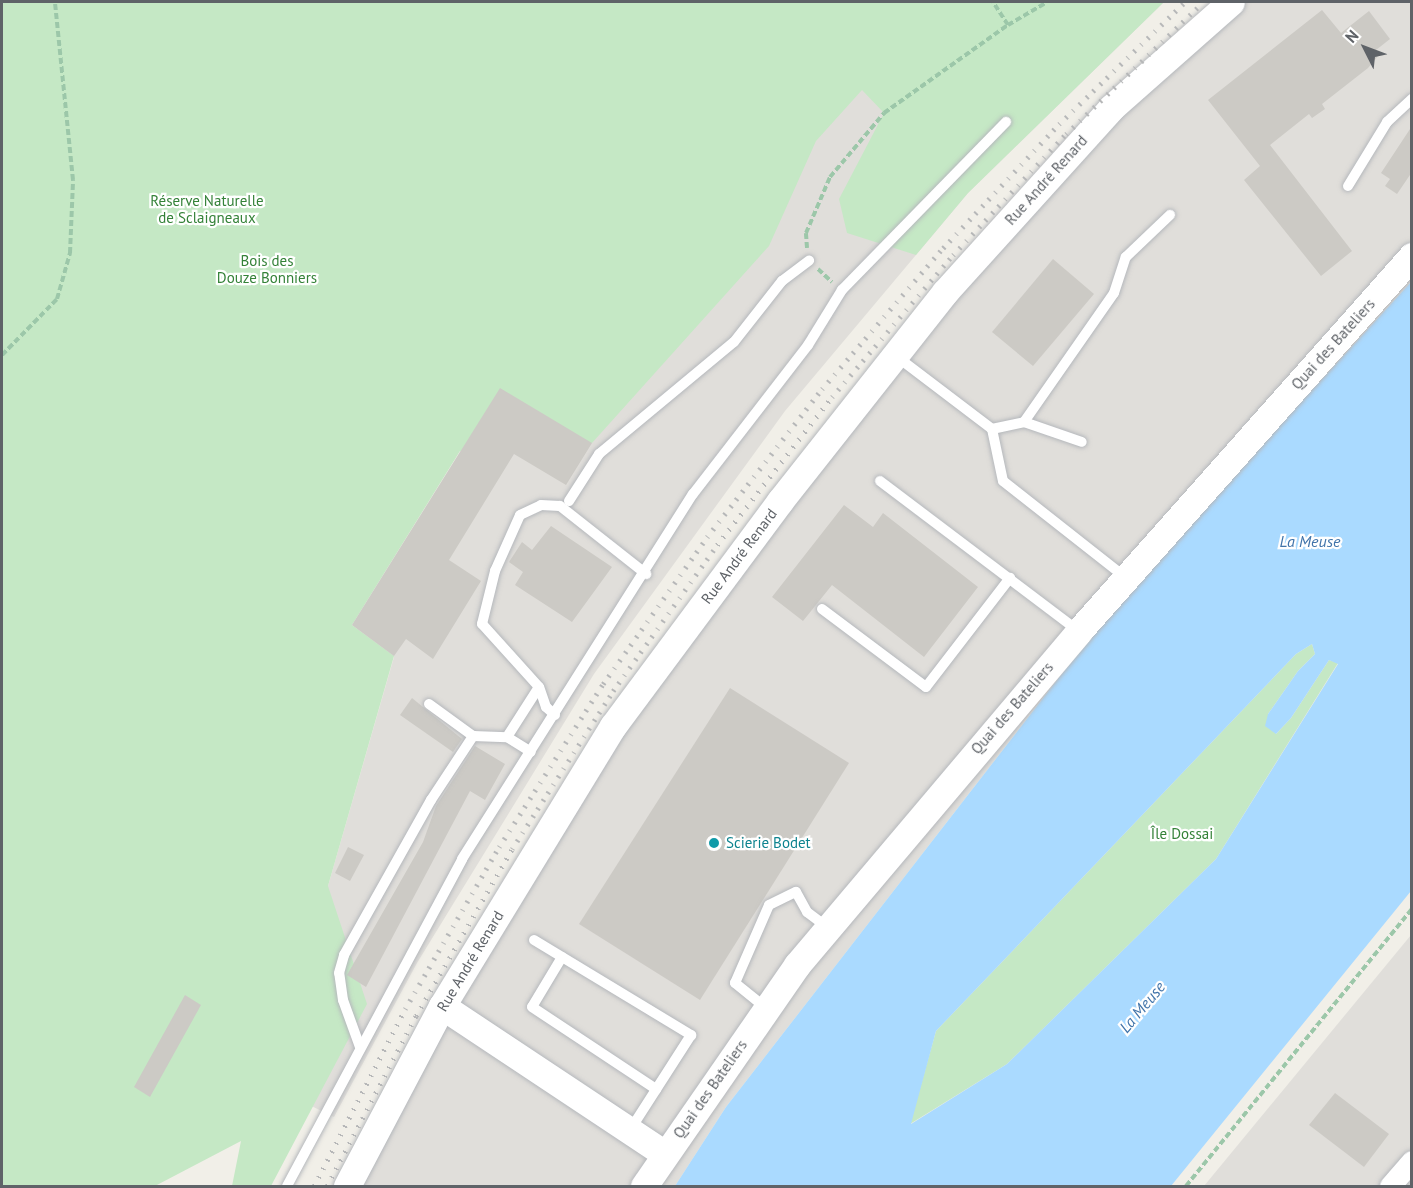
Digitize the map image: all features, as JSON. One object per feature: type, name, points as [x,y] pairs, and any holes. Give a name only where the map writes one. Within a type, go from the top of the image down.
[{"type":"street","name":"Rue André Renard","points":[[347,1186],[442,1006],[613,726],[945,292],[1112,108],[1231,2]]},
{"type":"street","name":"Quai des Bateliers","points":[[644,1186],[766,1009],[828,928],[1125,577],[1412,256]]},
{"type":"street","points":[[442,1006],[665,1154]]},
{"type":"street","points":[[1390,1186],[1412,1161]]},
{"type":"lane","points":[[1348,186],[1387,122],[1412,99]]},
{"type":"lane","points":[[287,1186],[462,859],[646,574],[693,494],[808,345],[842,290],[1006,122]]},
{"type":"lane","points":[[1024,422],[1114,293],[1126,257],[1170,215]]},
{"type":"lane","points":[[569,501],[599,454],[652,405],[734,342],[782,281],[809,261]]},
{"type":"lane","points":[[895,355],[992,429],[1003,481],[1125,577]]},
{"type":"lane","points":[[992,429],[1024,422],[1082,442]]},
{"type":"lane","points":[[880,481],[1078,632]]},
{"type":"lane","points":[[555,715],[546,707],[539,687],[482,624],[495,571],[520,515],[540,505],[560,506],[646,574]]},
{"type":"lane","points":[[822,609],[926,687],[1010,578]]},
{"type":"lane","points":[[507,737],[539,687]]},
{"type":"lane","points":[[429,704],[473,736],[507,737],[531,753]]},
{"type":"lane","points":[[360,1047],[343,1000],[339,973],[344,955],[431,800],[473,736]]},
{"type":"lane","points":[[766,1009],[735,983],[769,905],[795,892],[807,912],[828,928]]},
{"type":"lane","points":[[534,940],[691,1035],[629,1131]]},
{"type":"lane","points":[[562,957],[532,1007],[656,1089]]},
{"type":"path","points":[[2,355],[57,299],[70,253],[73,180],[55,2]]},
{"type":"path","points":[[993,2],[1008,25]]},
{"type":"path","points":[[842,290],[809,261],[806,233],[830,177],[884,112],[1008,25],[1047,2]]},
{"type":"path","points":[[1186,1186],[1412,909]]},
{"type":"shaded area","points":[[1164,2],[968,193],[785,411],[594,674],[417,963],[334,1117],[227,1065],[328,886],[394,657],[352,625],[499,389],[780,65]]},
{"type":"shaded area","points":[[1218,2],[1411,2],[1411,282],[1116,604],[726,1107],[675,1186],[338,1186],[435,1006],[826,434]]},
{"type":"shaded area","points":[[1411,935],[1411,1186],[1204,1186]]},
{"type":"green space","name":"Bois des Douze Bonniers","points":[[2,2],[1164,2],[968,193],[916,255],[847,233],[839,199],[884,113],[862,90],[816,141],[769,246],[592,443],[460,451],[352,625],[394,656],[328,886],[367,1004],[271,1186],[232,1186],[241,1141],[155,1186],[2,1186]]},
{"type":"green space","name":"Île Dossai","points":[[1312,644],[1315,654],[1298,671],[1268,714],[1276,734],[1291,718],[1329,660],[1338,663],[1216,859],[1007,1064],[910,1124],[936,1031],[1296,654]]},
{"type":"water","name":"La Meuse","points":[[1411,282],[1411,891],[1171,1186],[675,1186],[726,1107],[1116,604]],"holes":[[[1312,644],[1315,654],[1298,671],[1268,714],[1265,726],[1276,734],[1291,718],[1329,660],[1338,664],[1216,859],[1007,1064],[911,1124],[936,1031],[1296,654]]]},
{"type":"building","points":[[1322,10],[1341,33],[1369,11],[1390,39],[1376,50],[1379,55],[1368,68],[1322,104],[1325,109],[1312,118],[1309,114],[1270,145],[1352,251],[1321,276],[1244,180],[1260,166],[1208,100]]},
{"type":"building","points":[[1412,126],[1412,172],[1397,194],[1385,186],[1390,179],[1381,173]]},
{"type":"building","points":[[1053,259],[1094,294],[1033,366],[992,332]]},
{"type":"building","points":[[500,388],[592,443],[566,485],[514,454],[449,560],[481,581],[433,659],[406,639],[394,656],[352,625]]},
{"type":"building","points":[[844,505],[873,527],[883,513],[978,587],[924,657],[832,585],[803,621],[772,597]]},
{"type":"building","points":[[551,526],[612,567],[572,622],[515,585],[523,572],[509,562],[522,542],[532,550]]},
{"type":"building","name":"Scierie Bodet","points":[[730,688],[849,763],[700,1000],[579,924]]},
{"type":"building","points":[[412,698],[462,739],[453,752],[400,715]]},
{"type":"building","points":[[475,746],[505,764],[485,800],[470,791],[366,987],[347,975],[423,842],[436,806]]},
{"type":"building","points":[[348,847],[364,855],[350,881],[335,873]]},
{"type":"building","points":[[185,995],[201,1005],[150,1097],[134,1087]]},
{"type":"building","points":[[1335,1093],[1389,1134],[1364,1167],[1309,1125]]},
{"type":"railway","points":[[314,1186],[405,1009],[499,847],[603,684],[707,537],[822,389],[943,248],[1059,124],[1185,2]]},
{"type":"railway","points":[[327,1186],[416,1016],[512,849],[613,691],[717,545],[832,397],[953,255],[1066,134],[1203,2]]},
{"type":"place","name":"Scierie Bodet","points":[[714,843]]},
{"type":"park label","name":"Réserve Naturelle de Sclaigneaux","points":[[207,208]]}]
